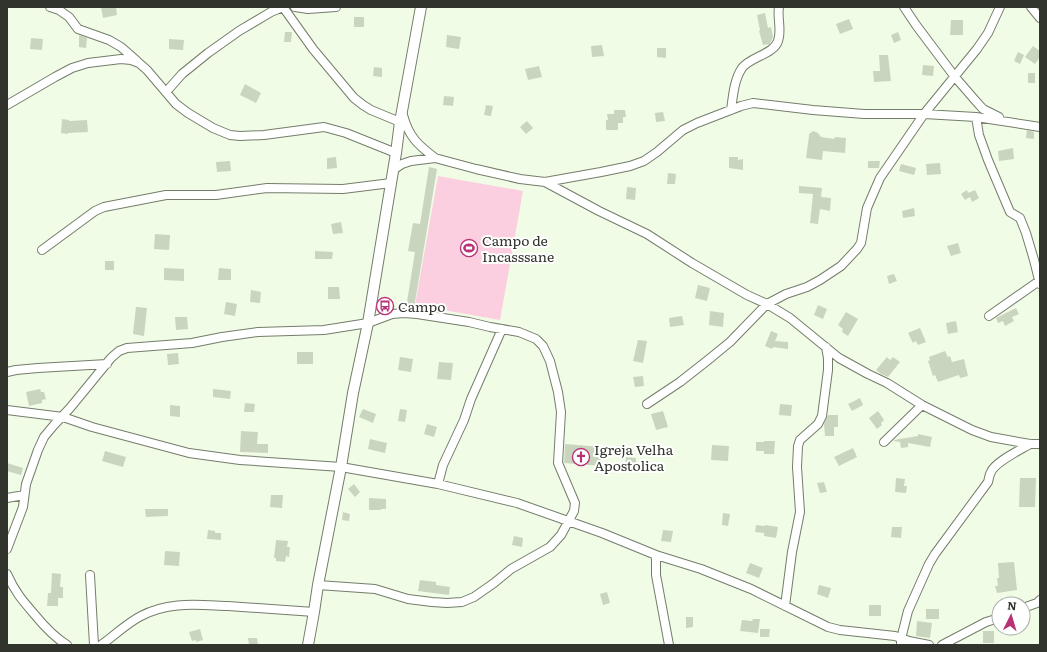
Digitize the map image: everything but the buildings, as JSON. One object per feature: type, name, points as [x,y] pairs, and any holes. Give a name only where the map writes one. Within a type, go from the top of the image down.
[{"type":"street","points":[[50,7],[59,10],[69,17],[78,29],[121,46],[147,70],[176,104],[213,128],[230,135],[240,136],[264,135],[324,127],[346,133],[396,153]]},
{"type":"street","points":[[166,92],[182,74],[208,53],[239,31],[271,12],[283,7],[313,49],[354,98],[371,110],[401,118],[415,141],[435,158],[520,179],[544,182],[630,166],[644,161],[683,130],[746,104],[754,103],[864,114],[976,116],[1040,127]]},
{"type":"street","points":[[295,7],[308,9],[336,7]]},
{"type":"street","points":[[308,645],[353,393],[368,323],[401,118],[421,7]]},
{"type":"street","points":[[731,110],[736,81],[742,68],[748,62],[773,48],[778,42],[780,27],[778,14],[779,7]]},
{"type":"street","points":[[904,7],[955,77],[974,99],[984,109],[1005,120]]},
{"type":"street","points":[[647,404],[680,382],[714,356],[767,304],[786,294],[807,287],[820,280],[841,266],[857,249],[861,243],[867,208],[880,178],[924,114],[977,49],[988,33],[1000,7]]},
{"type":"street","points":[[1031,7],[1040,18]]},
{"type":"street","points":[[7,105],[72,68],[88,63],[121,59],[139,63]]},
{"type":"street","points":[[976,116],[979,135],[1010,212],[1020,218],[1026,233],[1040,283],[988,316]]},
{"type":"street","points":[[393,170],[402,164],[411,161],[435,158]]},
{"type":"street","points":[[544,182],[647,234],[746,295],[767,304],[790,318],[840,358],[887,383],[922,405],[958,424],[991,437],[1030,444],[1040,444]]},
{"type":"street","points":[[42,250],[95,211],[104,207],[166,195],[216,195],[267,188],[343,189],[391,183]]},
{"type":"street","points":[[7,549],[23,507],[26,484],[38,450],[44,438],[119,351],[127,348],[192,343],[258,332],[324,330],[368,323],[392,314],[411,314],[469,322],[519,332],[536,339],[543,346],[550,361],[558,392],[561,412],[558,463],[575,502],[574,510],[561,535],[550,547],[511,569],[474,597],[462,602],[432,602],[408,598],[375,589],[318,585]]},
{"type":"street","points":[[438,484],[443,465],[464,420],[470,398],[502,329]]},
{"type":"street","points":[[785,606],[792,552],[800,512],[797,467],[798,446],[800,440],[818,424],[822,416],[828,370],[826,347]]},
{"type":"street","points":[[7,372],[38,368],[107,364]]},
{"type":"street","points":[[884,442],[922,405]]},
{"type":"street","points":[[7,410],[63,416],[92,427],[189,453],[240,460],[341,467],[438,484],[517,503],[602,533],[656,555],[701,569],[751,589],[828,628],[895,636],[901,642]]},
{"type":"street","points":[[901,642],[908,611],[935,554],[988,482],[991,471],[1013,453],[1030,444]]},
{"type":"street","points":[[7,498],[24,495]]},
{"type":"street","points":[[656,555],[656,575],[670,645]]},
{"type":"street","points":[[7,574],[21,600],[55,637],[67,645]]},
{"type":"street","points":[[90,575],[94,645]]},
{"type":"street","points":[[1031,605],[1040,600]]},
{"type":"street","points":[[101,645],[141,615],[176,605],[204,605],[314,612]]},
{"type":"street","points":[[942,645],[991,620]]},
{"type":"street","points":[[901,642],[909,641],[929,645]]},
{"type":"shaded area","name":"Campo de Incasssane","points":[[438,176],[523,191],[500,320],[415,305]]},
{"type":"place","name":"Campo de Incasssane","points":[[469,248]]},
{"type":"place","name":"Campo","points":[[385,306]]},
{"type":"place","name":"Igreja Velha Apostolica","points":[[581,457]]}]
